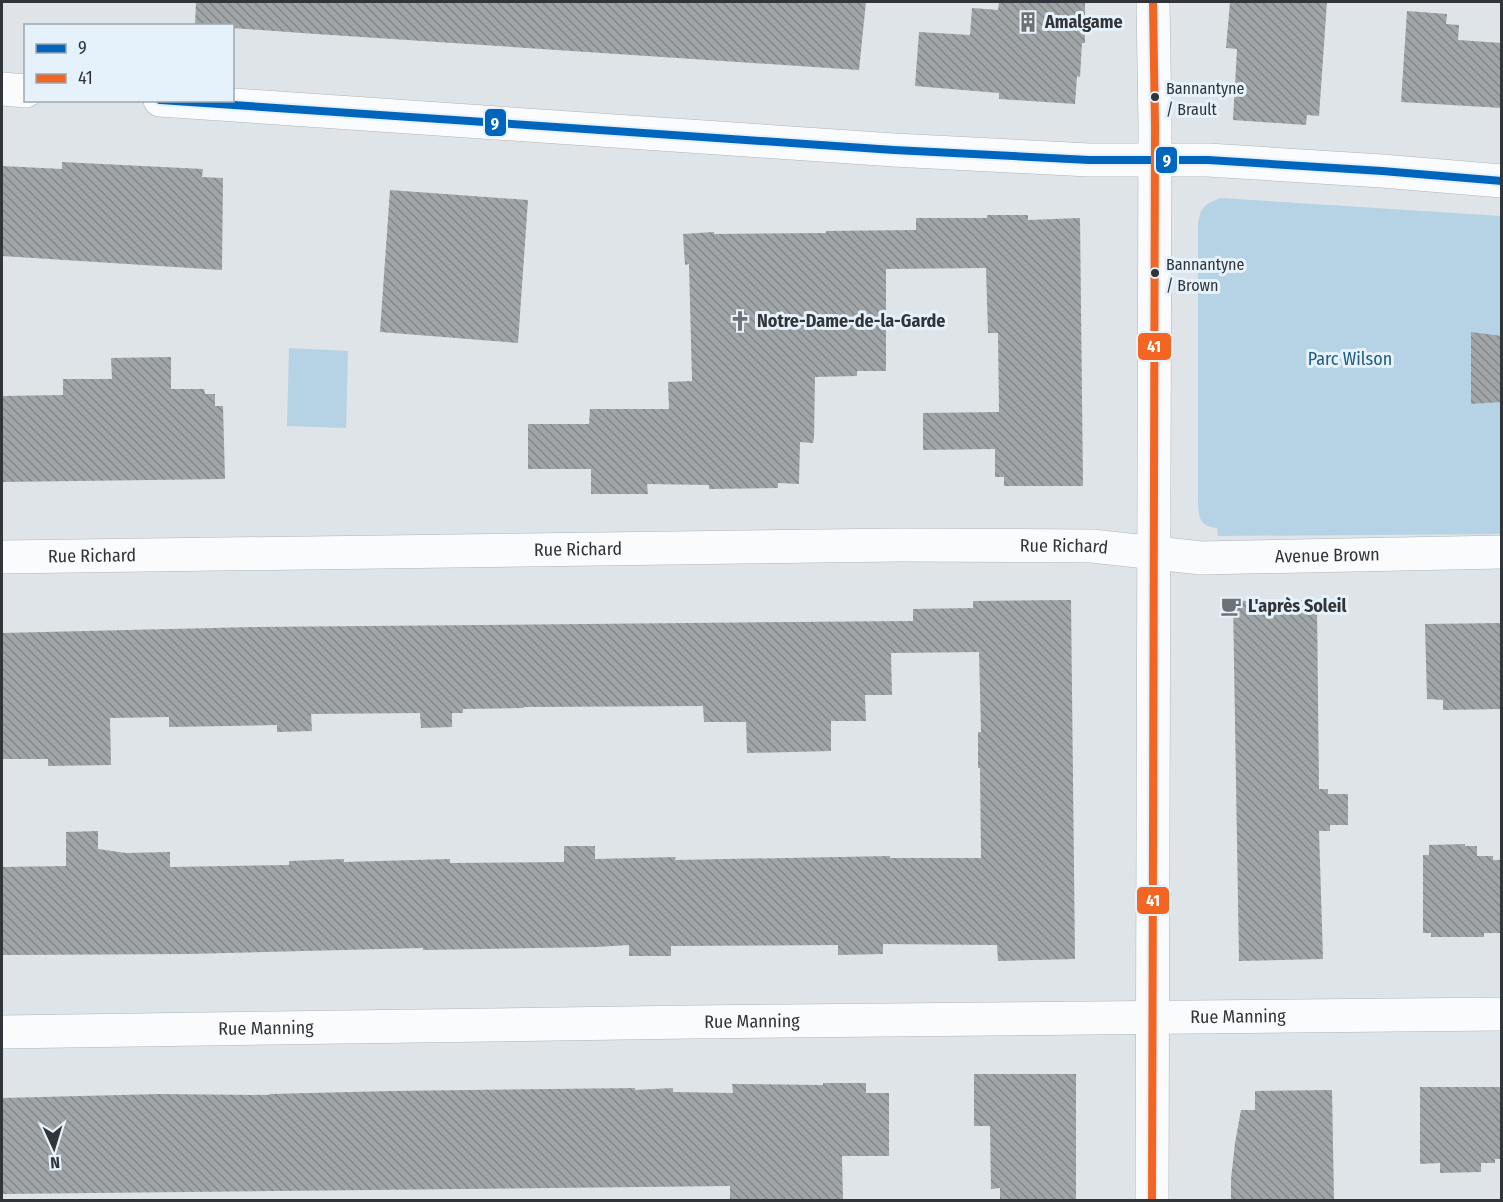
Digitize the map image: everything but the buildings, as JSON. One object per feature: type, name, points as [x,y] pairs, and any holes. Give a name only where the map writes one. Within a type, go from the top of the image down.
[{"type":"street","points":[[1152,1200],[1154,2]]},
{"type":"street","points":[[2,89],[24,91]]},
{"type":"street","points":[[189,102],[894,150],[1089,160],[1208,160],[1502,181]]},
{"type":"street","name":"Rue Richard","points":[[2,557],[899,545],[1092,546],[1154,552]]},
{"type":"street","name":"Avenue Brown","points":[[1154,552],[1201,558],[1502,552]]},
{"type":"street","name":"Rue Manning","points":[[2,1032],[1502,1014]]},
{"type":"green space","name":"Parc Wilson","points":[[1221,198],[1501,216],[1501,534],[1218,536],[1217,528],[1203,523],[1198,502],[1198,225],[1204,207]]},
{"type":"green space","points":[[289,348],[348,351],[346,428],[287,426]]},
{"type":"transit line","name":"41","points":[[1152,1200],[1155,126],[1153,2]]},
{"type":"transit line","name":"9","points":[[189,102],[894,150],[1089,160],[1208,160],[1502,181]]},
{"type":"place","name":"Amalgame","points":[[1028,22]]},
{"type":"place","name":"Bannantyne / Brault","points":[[1155,97]]},
{"type":"place","name":"Bannantyne / Brown","points":[[1155,273]]},
{"type":"place","name":"Notre-Dame-de-la-Garde","points":[[740,321]]},
{"type":"place","name":"L'après Soleil","points":[[1231,606]]}]
